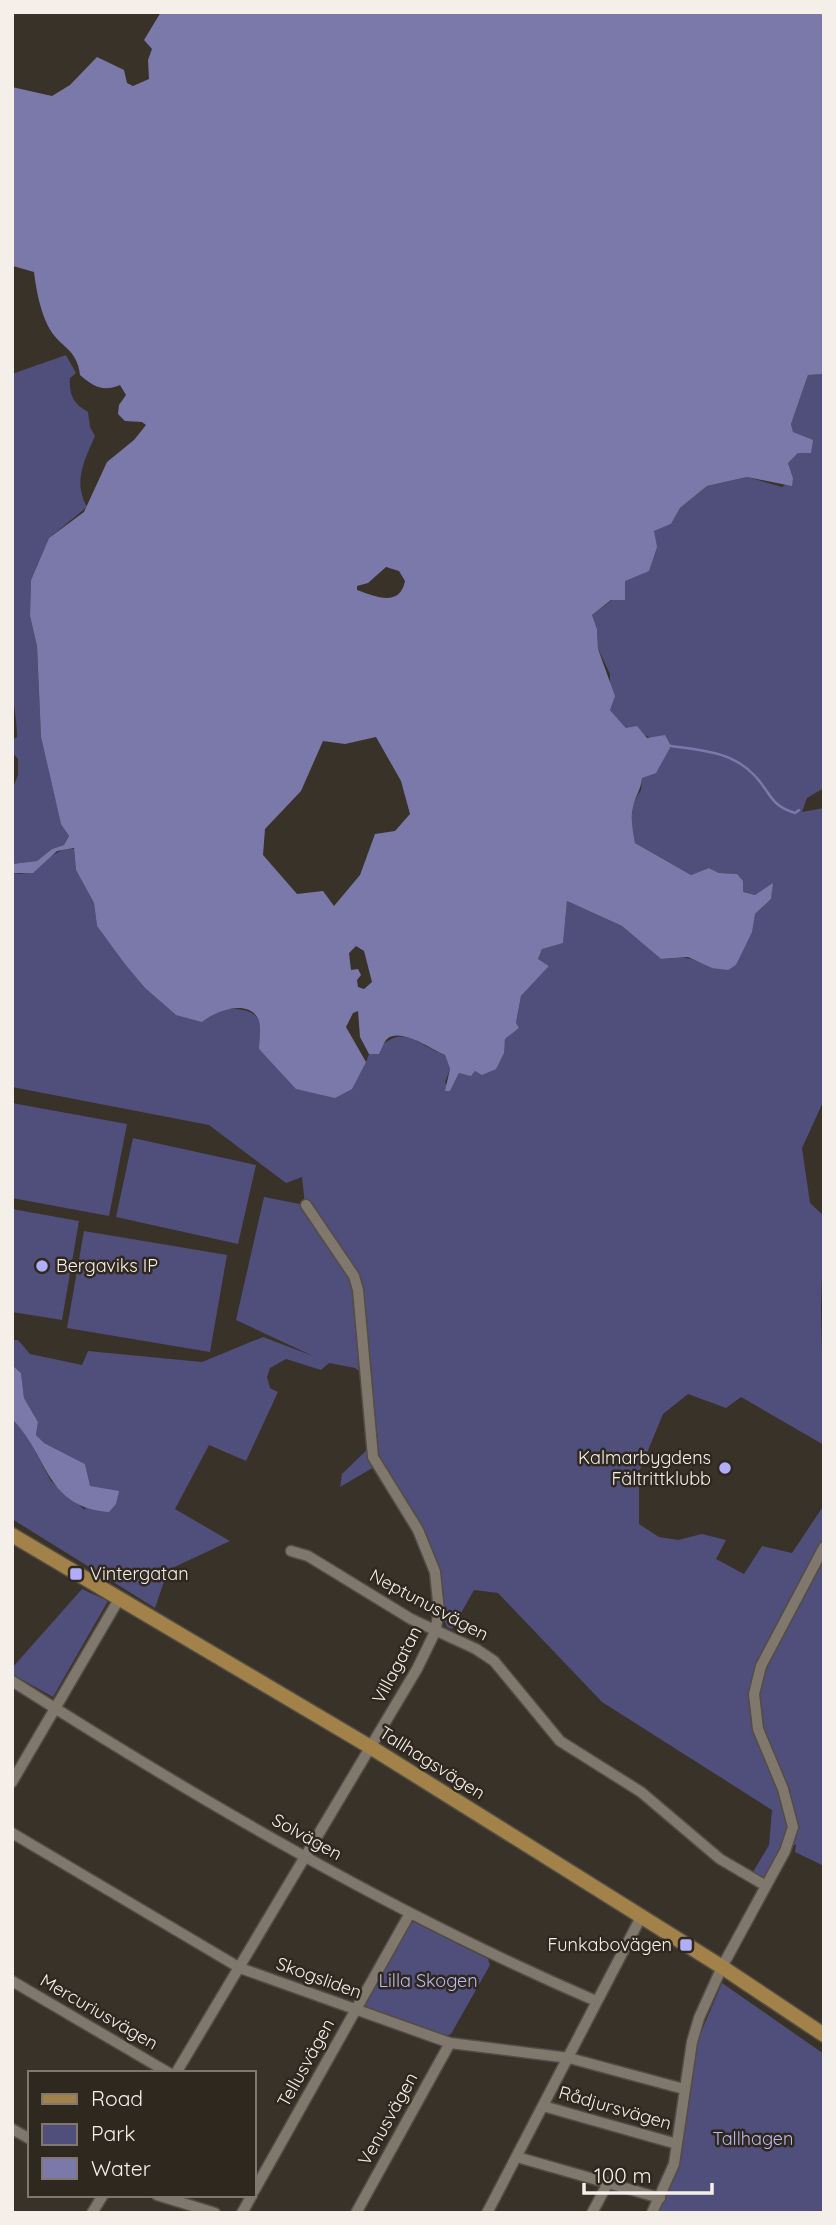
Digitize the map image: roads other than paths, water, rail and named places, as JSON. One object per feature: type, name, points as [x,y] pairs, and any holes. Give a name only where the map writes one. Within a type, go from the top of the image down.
[{"type":"main road","name":"Tallhagsvägen","points":[[12,1535],[372,1748],[722,1967],[824,2035]]},
{"type":"main road","points":[[766,1996],[824,2027]]},
{"type":"street","name":"Villagatan","points":[[177,2071],[372,1748],[435,1632],[439,1611],[435,1572],[418,1530],[373,1457],[358,1290],[354,1276],[306,1205]]},
{"type":"street","points":[[652,2213],[674,2164],[692,2042],[722,1967],[785,1851],[793,1827],[786,1797],[758,1729],[754,1694],[761,1666],[824,1547]]},
{"type":"street","name":"Neptunusvägen","points":[[291,1550],[308,1556],[435,1632],[476,1649],[494,1661],[560,1741],[641,1791],[720,1859],[766,1886]]},
{"type":"street","points":[[12,1782],[119,1599]]},
{"type":"street","name":"Solvägen","points":[[12,1681],[409,1915],[497,1958],[596,2001]]},
{"type":"street","name":"Skogsliden","points":[[12,1833],[240,1968],[450,2043],[569,2058],[684,2089]]},
{"type":"street","name":"Tellusvägen","points":[[256,2188],[409,1915]]},
{"type":"street","points":[[487,2213],[641,1917]]},
{"type":"street","name":"Mercuriusvägen","points":[[12,1981],[166,2071]]},
{"type":"street","name":"Venusvägen","points":[[356,2213],[450,2043]]},
{"type":"street","name":"Rådjursvägen","points":[[543,2106],[677,2144]]},
{"type":"street","points":[[12,2129],[28,2138]]},
{"type":"street","points":[[517,2157],[660,2198]]},
{"type":"street","points":[[592,2213],[608,2183]]},
{"type":"street","points":[[92,2213],[102,2197]]},
{"type":"street","points":[[163,2197],[215,2213]]},
{"type":"street","name":"Tellusvägen","points":[[242,2213],[251,2197]]},
{"type":"water","points":[[161,12],[824,12],[824,374],[808,375],[791,424],[793,432],[813,440],[811,453],[798,453],[788,463],[793,478],[792,486],[747,477],[707,486],[680,508],[671,524],[654,531],[657,547],[649,571],[625,581],[625,600],[611,600],[592,615],[597,629],[598,649],[615,696],[610,710],[626,728],[637,726],[647,738],[665,735],[671,746],[656,773],[642,778],[632,812],[635,843],[691,875],[709,868],[719,873],[737,874],[743,881],[743,892],[755,895],[773,883],[771,899],[755,914],[752,932],[736,965],[728,970],[712,968],[688,957],[661,959],[622,926],[567,901],[563,943],[542,949],[538,959],[549,966],[521,996],[516,1023],[519,1028],[505,1039],[504,1053],[496,1069],[482,1075],[475,1071],[471,1076],[459,1073],[450,1091],[445,1091],[450,1069],[445,1055],[408,1037],[400,1036],[387,1039],[379,1054],[369,1054],[360,1037],[358,1011],[353,1013],[346,1027],[366,1062],[352,1089],[335,1098],[296,1089],[259,1049],[259,1021],[249,1010],[224,1010],[202,1022],[176,1015],[145,988],[97,926],[94,903],[76,870],[74,848],[57,851],[33,873],[12,873],[12,864],[37,861],[52,849],[64,845],[69,836],[61,824],[41,737],[37,646],[30,616],[31,580],[49,538],[84,512],[107,462],[134,440],[146,425],[142,422],[125,421],[118,414],[119,405],[126,395],[120,385],[99,387],[80,375],[75,359],[52,333],[45,320],[34,272],[13,266],[12,87],[52,96],[70,85],[97,57],[124,70],[127,83],[133,86],[149,79],[148,60],[152,49],[144,40]],"holes":[[[386,567],[399,571],[405,581],[398,594],[386,598],[357,590],[357,586],[368,583]],[[376,737],[401,781],[410,814],[395,831],[375,834],[360,875],[334,906],[323,891],[297,894],[263,855],[265,829],[301,791],[323,741],[345,744]],[[356,946],[364,951],[372,982],[364,989],[358,987],[357,980],[361,975],[358,969],[351,970],[349,953]]]},
{"type":"water","points":[[12,1365],[21,1373],[24,1398],[38,1422],[36,1435],[44,1443],[85,1464],[90,1486],[119,1491],[116,1504],[109,1512],[88,1508],[72,1501],[60,1491],[51,1478],[26,1435],[14,1421]]},
{"type":"waterway","points":[[671,746],[728,757],[756,777],[781,807],[795,813],[799,810]]},
{"type":"place","name":"Bergaviks IP","points":[[42,1266]]},
{"type":"place","name":"Kalmarbygdens Fältrittklubb","points":[[725,1468]]},
{"type":"place","name":"Vintergatan","points":[[76,1574]]},
{"type":"place","name":"Funkabovägen","points":[[686,1945]]},
{"type":"park label","name":"Lilla Skogen","points":[[428,1981]]},
{"type":"park label","name":"Tallhagen","points":[[753,2139]]}]
